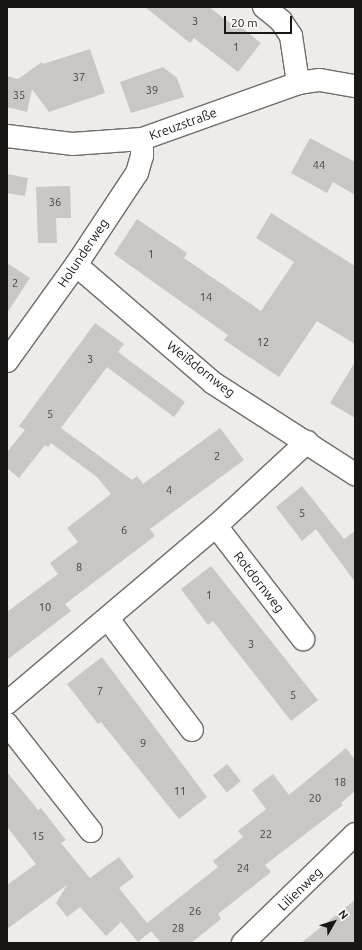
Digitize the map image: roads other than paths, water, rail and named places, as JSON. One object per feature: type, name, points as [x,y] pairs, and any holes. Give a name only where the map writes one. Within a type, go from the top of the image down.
[{"type":"street","points":[[264,7],[281,21],[291,36],[298,83]]},
{"type":"street","name":"Kreuzstraße","points":[[7,136],[72,144],[142,139],[298,83],[320,80],[355,86]]},
{"type":"street","name":"Holunderweg","points":[[7,361],[76,265],[137,173],[142,156],[142,139]]},
{"type":"street","name":"Weißdornweg","points":[[76,265],[214,383],[355,474]]},
{"type":"street","points":[[7,703],[216,526],[307,442]]},
{"type":"street","name":"Rotdornweg","points":[[216,526],[303,639]]},
{"type":"street","points":[[108,619],[192,730]]},
{"type":"street","points":[[7,724],[91,831]]},
{"type":"street","name":"Lilienweg","points":[[243,943],[355,834]]}]
